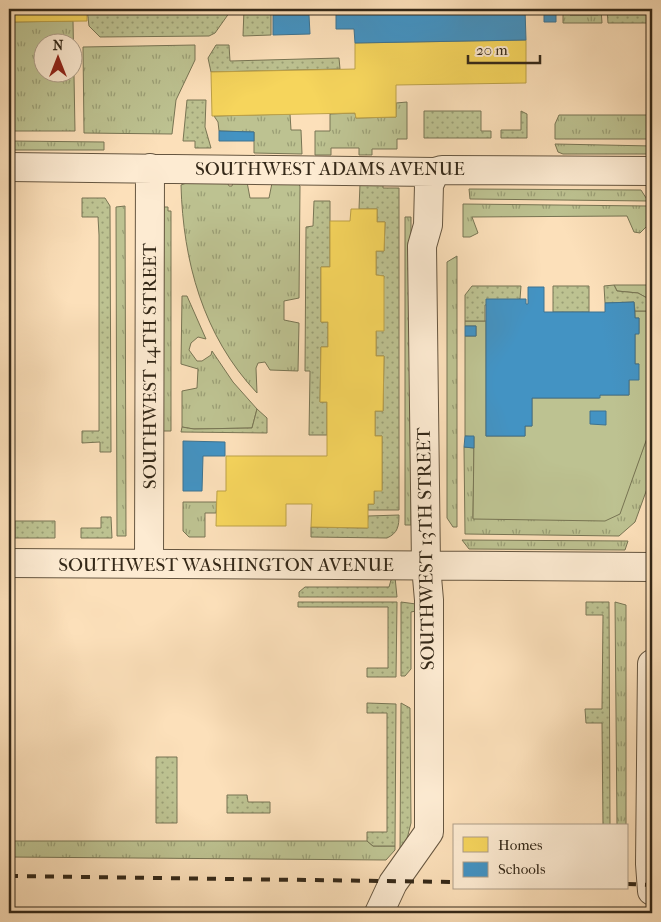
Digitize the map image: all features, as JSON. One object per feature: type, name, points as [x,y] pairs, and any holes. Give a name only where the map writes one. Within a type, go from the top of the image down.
[{"type":"street","name":"SOUTHWEST ADAMS AVENUE","points":[[9,167],[434,172],[442,170],[652,171]]},
{"type":"street","name":"SOUTHWEST 14TH STREET","points":[[149,564],[150,168]]},
{"type":"street","name":"SOUTHWEST 13TH STREET","points":[[379,913],[393,882],[429,832],[428,600],[422,246],[428,226],[428,185],[434,172]]},
{"type":"street","name":"SOUTHWEST WASHINGTON AVENUE","points":[[9,563],[652,568]]},
{"type":"street","points":[[652,664],[650,870],[652,891]]},
{"type":"green space","points":[[87,9],[232,9],[215,33],[209,36],[100,37],[89,26]]},
{"type":"green space","points":[[244,9],[296,9],[296,13],[271,13],[271,35],[243,36]]},
{"type":"green space","points":[[563,9],[570,9],[570,15],[598,15],[598,9],[601,9],[602,23],[563,23]]},
{"type":"green space","points":[[607,9],[652,11],[652,23],[608,23]]},
{"type":"green space","points":[[73,21],[73,32],[32,32],[32,82],[74,82],[75,131],[9,131],[9,22]]},
{"type":"green space","points":[[195,45],[195,60],[176,100],[172,134],[84,133],[83,47]]},
{"type":"green space","points":[[216,45],[229,45],[230,61],[339,58],[340,69],[211,72],[208,58]]},
{"type":"green space","points":[[187,100],[206,100],[205,127],[211,148],[195,148],[195,141],[183,141]]},
{"type":"green space","points":[[407,102],[407,139],[397,139],[397,149],[372,149],[372,155],[359,155],[359,148],[331,148],[331,155],[315,155],[315,131],[330,131],[330,114],[355,113],[356,118],[396,117],[396,103]]},
{"type":"green space","points":[[424,111],[481,111],[481,131],[491,131],[491,138],[424,138]]},
{"type":"green space","points":[[521,111],[527,114],[527,138],[501,138],[501,130],[521,130]]},
{"type":"green space","points":[[290,114],[291,130],[301,130],[302,154],[254,153],[254,132],[219,131],[218,122],[214,116]]},
{"type":"green space","points":[[559,115],[652,115],[652,139],[555,139],[555,124]]},
{"type":"green space","points":[[9,141],[104,142],[104,150],[9,150]]},
{"type":"green space","points":[[555,144],[652,146],[652,154],[563,154],[558,152]]},
{"type":"green space","points":[[189,182],[227,182],[229,186],[232,186],[233,182],[247,182],[250,198],[269,198],[272,183],[297,183],[300,186],[299,298],[284,301],[284,320],[299,323],[298,371],[270,370],[265,362],[258,363],[256,368],[257,393],[238,371],[223,347],[210,322],[200,296],[186,242],[183,213],[181,185]]},
{"type":"green space","points":[[360,184],[383,184],[383,188],[399,188],[399,510],[368,510],[368,504],[374,504],[374,491],[382,490],[382,436],[375,436],[375,411],[383,411],[384,356],[376,356],[376,331],[384,276],[376,275],[376,251],[384,251],[385,222],[377,222],[377,209],[359,209]]},
{"type":"green space","points":[[469,189],[641,190],[648,201],[470,199]]},
{"type":"green space","points":[[82,198],[105,198],[110,206],[111,452],[100,452],[100,442],[82,443],[82,431],[99,431],[99,235],[98,217],[82,217]]},
{"type":"green space","points":[[314,201],[330,201],[330,267],[321,267],[321,322],[328,322],[328,347],[321,347],[320,402],[327,402],[327,435],[309,435],[310,371],[305,371],[306,227],[313,226]]},
{"type":"green space","points":[[463,204],[648,206],[647,226],[640,233],[634,232],[627,216],[472,217],[478,233],[470,237],[463,237]]},
{"type":"green space","points":[[125,206],[126,536],[117,536],[116,207]]},
{"type":"green space","points":[[161,207],[168,207],[168,211],[171,211],[171,431],[162,431]]},
{"type":"green space","points":[[405,217],[411,217],[411,525],[405,525]]},
{"type":"green space","points":[[457,256],[457,527],[453,527],[447,518],[447,262]]},
{"type":"green space","points":[[614,285],[652,285],[652,311],[647,298],[638,293],[617,291]]},
{"type":"green space","points":[[614,285],[617,291],[638,293],[647,298],[651,311],[635,311],[634,302],[605,303],[604,286]]},
{"type":"green space","points":[[472,286],[521,286],[520,299],[485,305],[485,321],[465,321],[465,295]]},
{"type":"green space","points":[[553,286],[589,286],[589,312],[553,312]]},
{"type":"green space","points":[[182,296],[187,296],[206,339],[198,337],[191,343],[189,350],[197,361],[202,361],[211,355],[212,351],[233,382],[257,409],[252,428],[193,429],[182,427],[182,391],[197,388],[198,369],[181,364]]},
{"type":"green space","points":[[635,311],[652,311],[652,424],[620,514],[605,521],[473,519],[474,437],[465,436],[465,336],[476,336],[476,326],[465,326],[465,321],[486,321],[486,436],[525,436],[525,426],[532,426],[532,398],[599,398],[600,395],[629,395],[629,380],[639,364],[635,364],[635,334],[639,333],[639,318],[635,318]]},
{"type":"green space","points":[[257,409],[267,418],[267,433],[181,432],[182,427],[194,429],[252,428]]},
{"type":"green space","points":[[652,424],[652,475],[635,522],[619,536],[465,534],[464,447],[474,448],[473,518],[619,514]]},
{"type":"green space","points":[[183,502],[217,502],[216,513],[205,513],[205,537],[189,537],[183,531]]},
{"type":"green space","points":[[399,515],[397,529],[394,534],[387,538],[311,537],[311,527],[367,528],[368,516]]},
{"type":"green space","points":[[101,517],[111,517],[112,538],[81,538],[81,528],[101,528]]},
{"type":"green space","points":[[15,521],[55,521],[55,538],[15,538]]},
{"type":"green space","points":[[462,540],[628,541],[625,550],[469,549]]},
{"type":"green space","points":[[395,577],[397,597],[299,597],[299,592],[305,587],[389,587],[391,580]]},
{"type":"green space","points":[[298,602],[397,602],[396,677],[367,677],[367,668],[388,668],[388,607],[298,607]]},
{"type":"green space","points":[[401,602],[416,604],[416,611],[411,612],[411,669],[405,676],[401,676]]},
{"type":"green space","points":[[586,602],[609,602],[610,824],[603,824],[602,723],[586,723],[585,709],[602,709],[603,615],[586,615]]},
{"type":"green space","points":[[615,602],[626,605],[626,824],[617,824]]},
{"type":"green space","points":[[367,703],[396,704],[395,846],[373,846],[367,841],[367,832],[387,832],[387,713],[367,713]]},
{"type":"green space","points":[[401,703],[410,708],[411,823],[407,839],[400,850]]},
{"type":"green space","points":[[156,757],[177,757],[177,823],[156,823]]},
{"type":"green space","points":[[227,795],[247,795],[248,802],[270,802],[270,813],[227,813]]},
{"type":"green space","points":[[9,841],[367,841],[373,846],[395,846],[395,850],[386,860],[9,857]]},
{"type":"building: Homes","points":[[9,9],[87,9],[87,21],[9,22]]},
{"type":"building: Homes","points":[[526,40],[526,83],[396,85],[396,117],[356,118],[355,113],[212,116],[211,72],[355,69],[355,43]]},
{"type":"building: Homes","points":[[351,209],[377,209],[377,222],[385,222],[384,251],[376,251],[376,275],[384,276],[384,331],[376,331],[376,356],[384,356],[383,411],[375,411],[375,436],[382,436],[382,491],[374,491],[374,504],[368,504],[368,528],[311,527],[312,504],[286,504],[286,526],[216,526],[217,491],[226,491],[226,456],[327,456],[327,402],[320,402],[321,347],[328,347],[328,322],[321,322],[321,267],[330,267],[330,221],[350,221]]},
{"type":"building: Schools","points":[[336,9],[525,9],[526,40],[355,43],[354,29],[336,29]]},
{"type":"building: Schools","points":[[537,9],[556,9],[556,22],[544,22],[544,14],[537,14]]},
{"type":"building: Schools","points":[[273,15],[309,15],[310,34],[273,35]]},
{"type":"building: Schools","points":[[219,131],[254,132],[254,141],[219,141]]},
{"type":"building: Schools","points":[[528,287],[544,287],[544,312],[605,312],[605,303],[634,302],[635,318],[639,318],[639,334],[635,334],[635,364],[639,364],[639,380],[629,380],[629,395],[600,395],[600,398],[532,398],[532,426],[525,426],[525,436],[486,436],[486,299],[526,299],[526,304],[528,304]]},
{"type":"building: Schools","points":[[465,326],[476,326],[476,336],[465,336]]},
{"type":"building: Schools","points":[[590,411],[606,411],[606,425],[590,424]]},
{"type":"building: Schools","points":[[465,436],[474,436],[474,448],[464,447]]},
{"type":"building: Schools","points":[[183,441],[225,442],[225,456],[203,456],[202,491],[183,491]]},
{"type":"railway","points":[[9,876],[453,882]]},
{"type":"railway","points":[[628,884],[652,885]]}]
